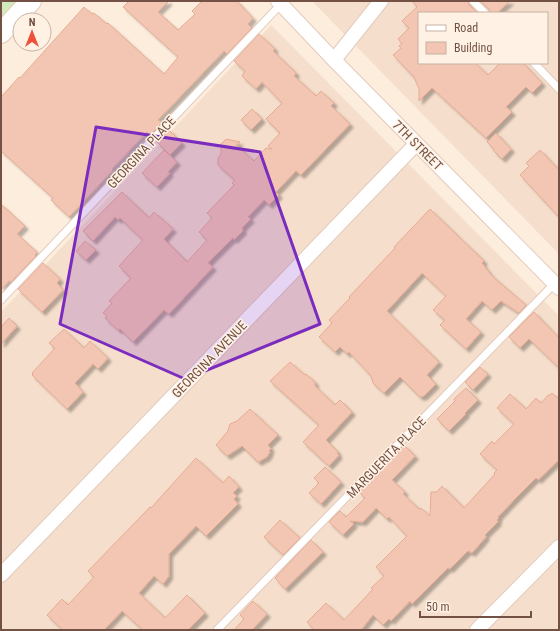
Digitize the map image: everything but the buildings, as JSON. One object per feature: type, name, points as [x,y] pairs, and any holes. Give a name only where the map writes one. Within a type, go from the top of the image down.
[{"type":"main road","points":[[1,33],[31,1]]},
{"type":"street","points":[[334,60],[381,1]]},
{"type":"street","name":"7TH STREET","points":[[280,2],[334,60],[557,286]]},
{"type":"street","name":"GEORGINA AVENUE","points":[[1,575],[416,144]]},
{"type":"street","points":[[477,630],[559,547]]},
{"type":"lane","points":[[473,1],[483,12]]},
{"type":"lane","name":"GEORGINA PLACE","points":[[1,300],[280,2]]},
{"type":"lane","points":[[535,64],[559,89]]},
{"type":"lane","name":"MARGUERITA PLACE","points":[[217,630],[557,286]]},
{"type":"highlighted area","points":[[96,127],[260,152],[320,324],[185,379],[60,324]]},
{"type":"shaded area","points":[[312,1],[559,1],[559,254]]},
{"type":"shaded area","points":[[271,25],[559,316],[559,630],[1,630],[1,312]]},
{"type":"green space","points":[[1,1],[18,1],[1,19]]}]
